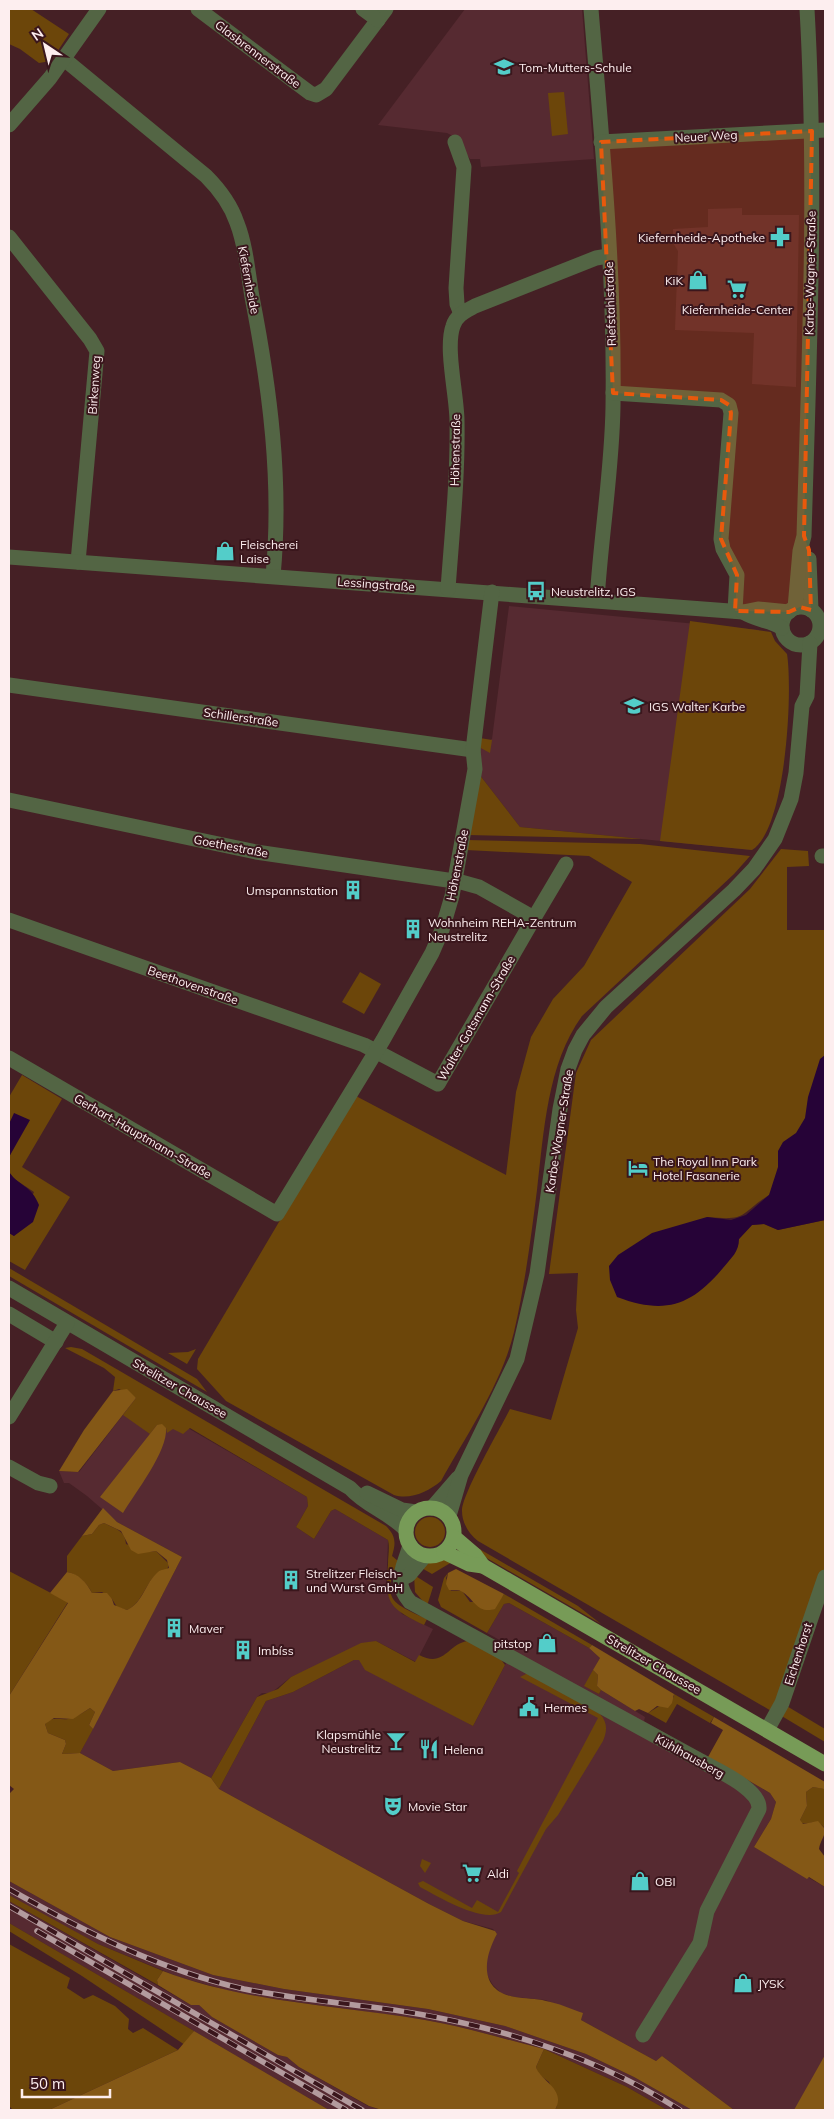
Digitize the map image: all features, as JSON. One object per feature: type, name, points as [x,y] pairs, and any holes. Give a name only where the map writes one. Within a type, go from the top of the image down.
[{"type":"main road","points":[[432,1508],[442,1511],[449,1516],[454,1525],[454,1537],[444,1552],[435,1556],[425,1556],[417,1552],[410,1545],[406,1530],[416,1512],[432,1508]]},
{"type":"main road","name":"Strelitzer Chaussee","points":[[454,1537],[475,1555],[483,1566]]},
{"type":"main road","name":"Strelitzer Chaussee","points":[[444,1552],[469,1564],[483,1566],[825,1764]]},
{"type":"street","points":[[9,125],[34,100],[99,9]]},
{"type":"street","name":"Glasbrennerstraße","points":[[198,9],[310,93],[320,94],[382,14]]},
{"type":"street","points":[[363,9],[382,14]]},
{"type":"street","name":"Riefstahlstraße","points":[[591,9],[608,256],[612,393],[610,464],[597,600]]},
{"type":"street","name":"Karbe-Wagner-Straße","points":[[792,610],[800,551],[804,536],[819,130],[807,9]]},
{"type":"street","name":"Kiefernheide","points":[[64,59],[206,176],[222,195],[238,225],[260,334],[273,424],[276,499],[273,576]]},
{"type":"street","name":"Neuer Weg","points":[[601,142],[819,130]]},
{"type":"street","points":[[455,142],[464,166],[456,288],[457,304],[461,314],[596,258],[608,256]]},
{"type":"street","name":"Birkenweg","points":[[9,237],[90,339],[97,351],[78,562]]},
{"type":"street","name":"Höhenstraße","points":[[448,589],[457,419],[451,336],[453,325],[461,314]]},
{"type":"street","points":[[612,393],[721,400],[729,405],[732,413],[721,539],[723,549],[737,574],[739,612]]},
{"type":"street","name":"Karbe-Wagner-Straße","points":[[804,536],[809,550],[809,601],[811,610]]},
{"type":"street","name":"Lessingstraße","points":[[9,557],[739,612],[758,609],[792,610]]},
{"type":"street","name":"Höhenstraße","points":[[277,1214],[376,1050],[432,953],[442,930],[454,881],[475,769],[473,750],[492,592]]},
{"type":"street","points":[[804,608],[811,610],[820,633],[801,645],[793,644],[787,639],[782,628],[783,620],[792,610],[804,608]]},
{"type":"street","name":"Lessingstraße","points":[[739,612],[756,620],[776,624],[782,628]]},
{"type":"street","name":"Karbe-Wagner-Straße","points":[[449,1516],[461,1475],[517,1359],[535,1283],[560,1109],[568,1069],[575,1050],[582,1036],[606,1008],[734,890],[766,854],[783,821],[791,799],[796,771],[802,706],[807,696],[820,633]]},
{"type":"street","name":"Karbe-Wagner-Straße","points":[[793,644],[797,654],[798,696],[802,706]]},
{"type":"street","name":"Schillerstraße","points":[[9,684],[473,750]]},
{"type":"street","name":"Goethestraße","points":[[9,800],[256,852],[454,881]]},
{"type":"street","name":"Walter-Gotsmann-Straße","points":[[376,1050],[438,1084],[566,864]]},
{"type":"street","points":[[454,881],[479,887],[534,918]]},
{"type":"street","name":"Beethovenstraße","points":[[9,920],[376,1050]]},
{"type":"street","name":"Gerhart-Hauptmann-Straße","points":[[9,1058],[277,1214]]},
{"type":"street","name":"Strelitzer Chaussee","points":[[9,1288],[62,1333]]},
{"type":"street","name":"Strelitzer Chaussee","points":[[9,1314],[62,1333],[350,1488],[364,1491],[402,1510],[416,1512]]},
{"type":"street","points":[[9,1417],[62,1333]]},
{"type":"street","points":[[9,1467],[38,1483],[50,1486]]},
{"type":"street","name":"Karbe-Wagner-Straße","points":[[432,1508],[461,1475]]},
{"type":"street","name":"Strelitzer Chaussee","points":[[350,1488],[359,1499],[396,1521],[406,1530]]},
{"type":"street","name":"Kühlhausberg","points":[[410,1545],[400,1570],[402,1590],[410,1602],[417,1608],[700,1761],[745,1788],[757,1798],[759,1809],[707,1911],[700,1943],[644,2035]]},
{"type":"street","points":[[402,1578],[410,1575],[425,1556]]},
{"type":"street","name":"Eichenhorst","points":[[768,1730],[782,1703],[825,1577]]},
{"type":"highlighted area","points":[[812,131],[804,536],[809,550],[811,610],[800,607],[789,612],[735,611],[737,575],[721,539],[731,413],[729,405],[721,400],[613,393],[601,142]]},
{"type":"shaded area","points":[[9,9],[31,9],[69,34],[51,61],[39,63],[20,49],[9,44]]},
{"type":"shaded area","name":"Tom-Mutters-Schule","points":[[465,9],[582,9],[594,159],[481,167],[480,159],[470,159],[453,136],[447,133],[378,125]]},
{"type":"shaded area","points":[[564,92],[568,134],[552,136],[548,93]]},
{"type":"shaded area","points":[[742,208],[742,215],[799,215],[796,387],[752,384],[754,333],[675,330],[678,251],[673,243],[673,229],[708,227],[708,209]]},
{"type":"shaded area","name":"IGS Walter Karbe","points":[[509,606],[759,630],[752,850],[520,827],[479,774],[479,747],[492,739]]},
{"type":"shaded area","points":[[690,621],[771,632],[775,641],[787,654],[789,672],[788,727],[780,789],[773,816],[764,837],[752,850],[660,841]]},
{"type":"shaded area","points":[[480,738],[492,740],[490,753],[479,747]]},
{"type":"shaded area","points":[[479,774],[520,827],[642,839],[468,835]]},
{"type":"shaded area","points":[[467,840],[640,844],[750,856],[734,874],[582,1016],[570,1035],[561,1055],[549,1099],[525,1279],[514,1332],[501,1371],[482,1409],[441,1481],[419,1494],[400,1496],[394,1495],[226,1401],[197,1369],[198,1359],[354,1095],[506,1175],[516,1092],[531,1037],[553,999],[584,966],[632,882],[589,856],[466,850]]},
{"type":"shaded area","points":[[781,849],[808,851],[809,866],[787,867],[787,930],[825,930],[825,1170],[776,1191],[737,1217],[707,1217],[739,1239],[752,1225],[764,1224],[778,1230],[825,1220],[825,1568],[773,1712],[478,1541],[467,1528],[463,1520],[462,1511],[468,1491],[510,1409],[551,1420],[578,1328],[576,1310],[578,1273],[549,1274],[576,1073],[591,1040],[750,889]]},
{"type":"shaded area","points":[[360,972],[381,984],[364,1014],[342,1002]]},
{"type":"shaded area","points":[[825,1055],[825,1220],[778,1230],[764,1224],[752,1225],[739,1239],[738,1248],[734,1255],[711,1281],[688,1299],[676,1304],[663,1306],[649,1305],[617,1297],[610,1280],[609,1266],[618,1255],[652,1233],[707,1217],[731,1220],[746,1215],[769,1195],[778,1167],[778,1151],[783,1142],[796,1133],[805,1118],[808,1097],[820,1059]]},
{"type":"shaded area","points":[[22,1075],[62,1099],[22,1167],[70,1197],[25,1270],[9,1261],[9,1233],[14,1236],[34,1192],[13,1178],[9,1172],[9,1157],[14,1147],[15,1113],[9,1124],[9,1097]]},
{"type":"shaded area","points":[[14,1113],[30,1120],[9,1157],[9,1124]]},
{"type":"shaded area","points":[[9,1172],[29,1190],[39,1205],[33,1222],[14,1236],[9,1233]]},
{"type":"shaded area","points":[[9,1268],[197,1379],[207,1392],[9,1276]]},
{"type":"shaded area","points":[[65,1348],[82,1349],[386,1526],[392,1533],[394,1540],[392,1556],[398,1561],[390,1584],[390,1592],[398,1604],[427,1619],[424,1625],[403,1614],[391,1603],[387,1588],[388,1540],[335,1509],[331,1511],[314,1539],[296,1527],[308,1506],[307,1497],[190,1428],[183,1434],[173,1429],[167,1433],[166,1428],[157,1425],[150,1434],[123,1415],[136,1398],[119,1389],[113,1391],[115,1377],[104,1368]]},
{"type":"shaded area","points":[[196,1349],[187,1364],[168,1353],[188,1352]]},
{"type":"shaded area","points":[[127,1389],[136,1398],[78,1472],[59,1471],[84,1430],[113,1391]]},
{"type":"shaded area","points":[[136,1398],[307,1497],[308,1506],[296,1527],[314,1539],[331,1511],[335,1509],[388,1540],[386,1592],[402,1614],[433,1629],[416,1662],[376,1641],[291,1677],[271,1693],[262,1693],[257,1697],[211,1778],[180,1762],[113,1771],[80,1753],[182,1557],[117,1522],[87,1496],[69,1483],[64,1483],[59,1471],[79,1472]]},
{"type":"shaded area","points":[[162,1424],[166,1428],[162,1448],[150,1472],[123,1513],[100,1497],[157,1425]]},
{"type":"shaded area","points":[[103,1508],[117,1522],[182,1557],[93,1729],[89,1725],[95,1712],[90,1708],[73,1719],[54,1718],[45,1724],[48,1733],[65,1740],[66,1744],[62,1754],[80,1753],[113,1771],[180,1762],[211,1778],[219,1789],[429,1904],[463,1921],[495,1931],[497,1934],[489,1954],[487,1973],[495,1988],[503,1994],[551,2002],[583,2013],[581,2020],[656,2061],[662,2056],[734,2110],[692,2110],[634,2077],[586,2054],[505,2026],[428,2009],[284,1989],[213,1975],[110,1937],[9,1881],[9,1794],[14,1789],[9,1785],[9,1696],[68,1603],[50,1593],[67,1572],[82,1579],[92,1593],[107,1593],[114,1605],[127,1610],[137,1603],[160,1570],[169,1568],[167,1560],[156,1551],[138,1554],[131,1550],[121,1531],[104,1523],[99,1525],[92,1534],[82,1536]]},
{"type":"shaded area","points":[[430,1517],[440,1522],[445,1532],[440,1542],[430,1547],[420,1542],[415,1532],[420,1522]]},
{"type":"shaded area","points":[[104,1523],[122,1533],[126,1544],[149,1552],[156,1551],[169,1564],[167,1570],[160,1572],[150,1581],[138,1601],[127,1610],[117,1607],[112,1599],[102,1592],[92,1593],[82,1580],[67,1572],[67,1556],[82,1536],[92,1534],[99,1525]]},
{"type":"shaded area","points":[[476,1547],[578,1606],[601,1624],[471,1549]]},
{"type":"shaded area","points":[[443,1558],[452,1562],[432,1574],[420,1567],[428,1561]]},
{"type":"shaded area","points":[[456,1569],[504,1594],[495,1609],[485,1610],[477,1606],[462,1592],[449,1590],[446,1584],[448,1573]]},
{"type":"shaded area","points":[[9,1571],[68,1602],[9,1696]]},
{"type":"shaded area","points":[[448,1573],[446,1578],[451,1591],[462,1591],[470,1602],[498,1602],[504,1594],[592,1645],[589,1648],[509,1603],[504,1604],[487,1633],[441,1607],[438,1600],[444,1578]]},
{"type":"shaded area","points":[[414,1575],[433,1587],[427,1606],[415,1592]]},
{"type":"shaded area","points":[[509,1603],[589,1648],[600,1658],[585,1686],[599,1694],[601,1690],[645,1717],[644,1721],[770,1793],[776,1802],[771,1819],[754,1847],[825,1887],[825,2110],[734,2110],[662,2056],[656,2061],[581,2020],[582,2014],[545,2000],[514,1997],[501,1993],[487,1975],[485,1963],[489,1947],[497,1934],[493,1929],[463,1921],[429,1904],[219,1789],[266,1701],[293,1692],[358,1659],[473,1726],[514,1648],[487,1633],[504,1604]]},
{"type":"shaded area","points":[[376,1641],[415,1662],[419,1655],[434,1659],[445,1654],[460,1643],[467,1641],[500,1658],[505,1665],[473,1726],[365,1670],[359,1660],[354,1660],[293,1692],[266,1701],[219,1789],[211,1778],[257,1697],[278,1689],[291,1677],[361,1643]]},
{"type":"shaded area","points":[[592,1645],[674,1694],[672,1703],[668,1708],[657,1706],[648,1713],[639,1709],[635,1711],[601,1690],[597,1686],[598,1675],[593,1670],[600,1658],[589,1648]]},
{"type":"shaded area","points":[[593,1670],[598,1675],[597,1686],[601,1690],[599,1694],[584,1686]]},
{"type":"shaded area","points":[[528,1673],[600,1714],[606,1724],[605,1734],[603,1741],[558,1815],[546,1829],[501,1912],[493,1915],[472,1912],[420,1887],[418,1883],[423,1881],[472,1908],[477,1900],[498,1912],[519,1873],[517,1871],[598,1718],[520,1677]]},
{"type":"shaded area","points":[[674,1694],[714,1717],[710,1723],[677,1704],[666,1723],[648,1713],[674,1697]]},
{"type":"shaded area","points":[[785,1705],[825,1729],[825,1742],[780,1715]]},
{"type":"shaded area","points":[[90,1708],[95,1712],[89,1725],[93,1729],[80,1753],[62,1754],[66,1744],[65,1740],[48,1733],[45,1724],[53,1719],[74,1717]]},
{"type":"shaded area","points":[[714,1717],[825,1782],[824,1789],[813,1787],[806,1792],[807,1806],[800,1820],[803,1824],[818,1821],[825,1829],[819,1849],[825,1857],[825,1887],[809,1877],[807,1879],[754,1847],[771,1819],[776,1802],[770,1793],[708,1757],[723,1730],[711,1723]]},
{"type":"shaded area","points":[[813,1787],[825,1789],[825,1829],[817,1823],[800,1823],[807,1806],[806,1792]]},
{"type":"shaded area","points":[[422,1859],[431,1863],[425,1873],[420,1866]]},
{"type":"shaded area","points":[[9,1881],[110,1937],[213,1975],[284,1989],[428,2009],[505,2026],[586,2054],[634,2077],[692,2110],[667,2110],[627,2087],[544,2049],[468,2029],[426,2020],[244,1995],[179,1977],[98,1944],[43,1915],[9,1895]]},
{"type":"shaded area","points":[[9,1895],[98,1944],[163,1971],[157,1980],[158,1985],[9,1901]]},
{"type":"shaded area","points":[[9,1901],[191,2005],[199,2005],[212,2017],[278,2055],[287,2057],[299,2067],[368,2106],[382,2110],[329,2110],[9,1923]]},
{"type":"shaded area","points":[[9,1923],[194,2031],[185,2045],[82,1976],[9,1931]]},
{"type":"shaded area","points":[[9,1944],[70,1978],[67,1988],[84,1999],[93,1995],[115,2006],[129,2019],[128,2029],[133,2033],[143,2028],[178,2050],[49,2110],[13,2110],[9,2106]]},
{"type":"shaded area","points":[[163,1971],[195,1982],[260,1997],[425,2020],[544,2049],[536,2067],[538,2072],[552,2086],[558,2096],[558,2103],[555,2110],[382,2110],[369,2106],[299,2067],[287,2057],[278,2055],[212,2017],[199,2005],[191,2005],[158,1985],[157,1980]]},
{"type":"shaded area","points":[[194,2031],[329,2110],[49,2110],[178,2050]]},
{"type":"shaded area","points":[[544,2049],[627,2087],[667,2110],[555,2110],[557,2106],[549,2082],[538,2074],[536,2067]]},
{"type":"shaded area","points":[[825,2055],[825,2110],[794,2110]]},
{"type":"railway","points":[[9,1889],[65,1920],[123,1948],[182,1971],[244,1989],[431,2016],[506,2034],[578,2058],[613,2073],[680,2110]]},
{"type":"railway","points":[[9,1906],[362,2110]]},
{"type":"railway","points":[[37,1931],[346,2110]]},
{"type":"place","name":"Tom-Mutters-Schule","points":[[504,67]]},
{"type":"place","name":"Kiefernheide-Apotheke","points":[[780,237]]},
{"type":"place","name":"KiK","points":[[698,280]]},
{"type":"place","name":"Kiefernheide-Center","points":[[737,289]]},
{"type":"place","name":"Fleischerei Laise","points":[[225,551]]},
{"type":"place","name":"Neustrelitz, IGS","points":[[536,591]]},
{"type":"place","name":"IGS Walter Karbe","points":[[634,706]]},
{"type":"place","name":"Umspannstation","points":[[353,890]]},
{"type":"place","name":"Wohnheim REHA-Zentrum Neustrelitz","points":[[413,929]]},
{"type":"place","name":"The Royal Inn Park Hotel Fasanerie","points":[[638,1168]]},
{"type":"place","name":"Strelitzer Fleisch- und Wurst GmbH","points":[[291,1580]]},
{"type":"place","name":"Maver","points":[[174,1628]]},
{"type":"place","name":"pitstop","points":[[547,1643]]},
{"type":"place","name":"Imbíss","points":[[243,1650]]},
{"type":"place","name":"Hermes","points":[[529,1707]]},
{"type":"place","name":"Klapsmühle Neustrelitz","points":[[396,1741]]},
{"type":"place","name":"Helena","points":[[429,1749]]},
{"type":"place","name":"Movie Star","points":[[393,1806]]},
{"type":"place","name":"Aldi","points":[[472,1873]]},
{"type":"place","name":"OBI","points":[[640,1881]]},
{"type":"place","name":"JYSK","points":[[743,1983]]}]
